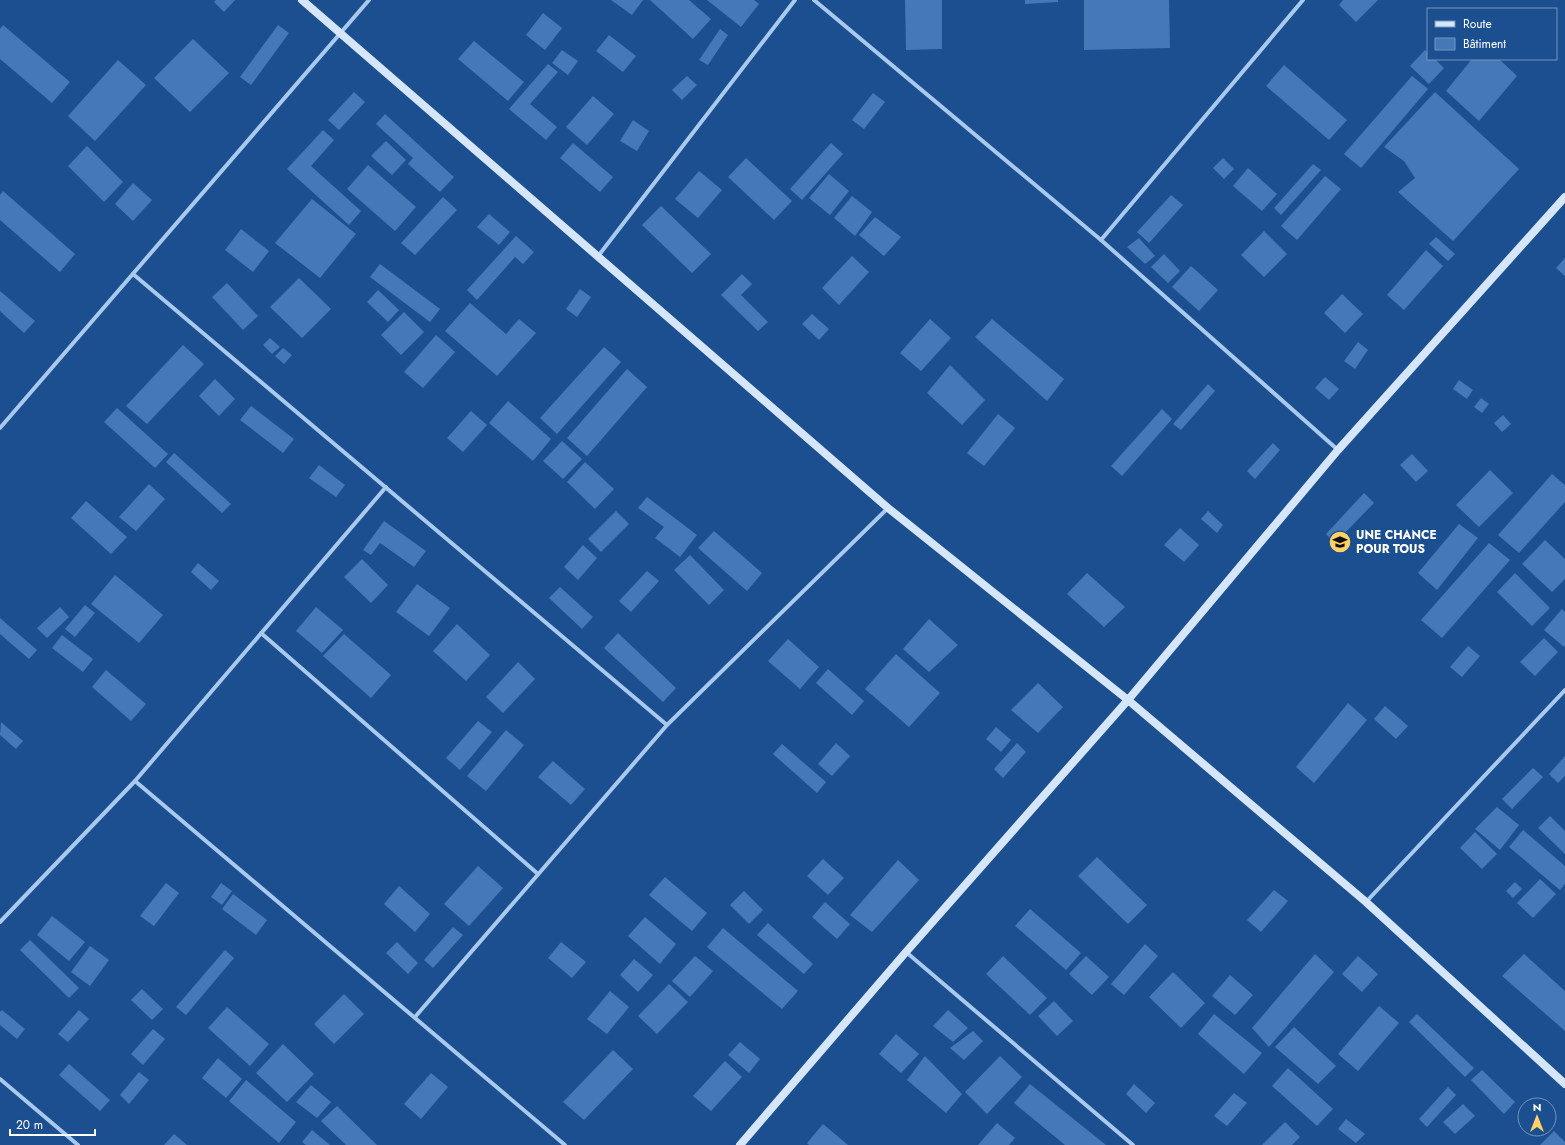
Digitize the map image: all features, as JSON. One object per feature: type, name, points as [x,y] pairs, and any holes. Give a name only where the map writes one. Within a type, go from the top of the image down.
[{"type":"street","points":[[302,0],[599,255],[888,508],[1128,700],[1366,902],[1565,1084]]},
{"type":"street","points":[[0,428],[369,0]]},
{"type":"street","points":[[599,255],[795,0]]},
{"type":"street","points":[[814,0],[1101,240],[1338,450]]},
{"type":"street","points":[[1101,240],[1303,0]]},
{"type":"street","points":[[740,1145],[906,952],[1128,700],[1338,450],[1565,198]]},
{"type":"street","points":[[134,274],[667,724]]},
{"type":"street","points":[[0,922],[135,781],[386,487]]},
{"type":"street","points":[[415,1017],[667,724],[888,508]]},
{"type":"street","points":[[261,633],[538,874]]},
{"type":"street","points":[[1366,902],[1565,690]]},
{"type":"street","points":[[135,781],[566,1145]]},
{"type":"street","points":[[906,952],[1133,1145]]},
{"type":"street","points":[[0,1079],[78,1145]]},
{"type":"building","points":[[216,0],[235,0],[224,12],[214,2]]},
{"type":"building","points":[[611,0],[643,0],[632,15]]},
{"type":"building","points":[[650,0],[689,0],[711,19],[693,39]]},
{"type":"building","points":[[707,0],[754,0],[759,4],[741,27]]},
{"type":"building","points":[[905,0],[942,0],[942,49],[906,50]]},
{"type":"building","points":[[1025,0],[1058,0],[1058,2],[1025,4]]},
{"type":"building","points":[[1084,0],[1169,0],[1170,48],[1084,50]]},
{"type":"building","points":[[1343,0],[1378,0],[1356,22],[1339,5]]},
{"type":"building","points":[[543,13],[562,28],[545,50],[526,35]]},
{"type":"building","points":[[3,25],[70,82],[52,103],[0,59],[0,29]]},
{"type":"building","points":[[278,25],[289,33],[251,85],[240,77]]},
{"type":"building","points":[[720,29],[728,35],[708,65],[699,60]]},
{"type":"building","points":[[609,35],[636,56],[623,72],[596,51]]},
{"type":"building","points":[[193,39],[229,73],[190,112],[154,78]]},
{"type":"building","points":[[474,41],[524,82],[508,101],[458,59]]},
{"type":"building","points":[[562,50],[578,61],[568,75],[552,63]]},
{"type":"building","points":[[1425,50],[1427,52],[1427,60],[1436,60],[1444,68],[1429,84],[1410,66]]},
{"type":"building","points":[[118,60],[146,85],[95,141],[68,116]]},
{"type":"building","points":[[1471,60],[1500,60],[1517,76],[1479,121],[1446,91]]},
{"type":"building","points":[[548,64],[558,72],[530,104],[557,127],[546,140],[509,109]]},
{"type":"building","points":[[1284,65],[1347,120],[1329,140],[1266,86]]},
{"type":"building","points":[[687,76],[697,85],[682,100],[672,90]]},
{"type":"building","points":[[1412,76],[1428,89],[1361,168],[1344,154]]},
{"type":"building","points":[[354,92],[365,102],[339,130],[328,120]]},
{"type":"building","points":[[1435,92],[1519,169],[1453,241],[1398,192],[1415,178],[1404,161],[1384,147]]},
{"type":"building","points":[[873,93],[885,102],[864,129],[852,120]]},
{"type":"building","points":[[593,96],[614,114],[587,145],[566,127]]},
{"type":"building","points":[[385,114],[454,177],[440,192],[408,164],[413,158],[376,124]]},
{"type":"building","points":[[633,120],[649,131],[637,151],[620,141]]},
{"type":"building","points":[[323,130],[334,140],[311,166],[361,211],[349,225],[287,169]]},
{"type":"building","points":[[386,141],[406,160],[392,175],[371,156]]},
{"type":"building","points":[[573,143],[613,177],[600,192],[560,158]]},
{"type":"building","points":[[831,143],[843,154],[802,200],[790,189]]},
{"type":"building","points":[[87,146],[123,182],[104,202],[68,166]]},
{"type":"building","points":[[746,158],[792,201],[774,220],[728,177]]},
{"type":"building","points":[[1223,158],[1234,169],[1224,179],[1213,168]]},
{"type":"building","points":[[1313,164],[1321,170],[1281,215],[1274,208]]},
{"type":"building","points":[[368,165],[416,207],[395,231],[347,189]]},
{"type":"building","points":[[1248,168],[1277,194],[1262,211],[1233,186]]},
{"type":"building","points":[[699,171],[722,190],[698,218],[675,199]]},
{"type":"building","points":[[829,174],[849,191],[830,215],[809,198]]},
{"type":"building","points":[[1325,176],[1341,189],[1297,240],[1281,226]]},
{"type":"building","points":[[133,183],[152,200],[133,221],[115,204]]},
{"type":"building","points":[[3,191],[75,254],[60,272],[0,220],[0,195]]},
{"type":"building","points":[[1171,195],[1183,205],[1149,243],[1137,232]]},
{"type":"building","points":[[852,196],[872,212],[855,236],[834,218]]},
{"type":"building","points":[[443,197],[457,210],[415,255],[401,243]]},
{"type":"building","points":[[312,199],[356,234],[320,278],[275,243]]},
{"type":"building","points":[[661,206],[711,254],[692,273],[642,225]]},
{"type":"building","points":[[489,214],[510,232],[499,245],[477,227]]},
{"type":"building","points":[[875,217],[901,237],[884,256],[859,235]]},
{"type":"building","points":[[241,229],[269,251],[253,272],[225,250]]},
{"type":"building","points":[[1264,231],[1287,254],[1264,277],[1241,255]]},
{"type":"building","points":[[516,236],[534,252],[523,264],[515,257],[477,300],[467,290]]},
{"type":"building","points":[[1436,237],[1455,254],[1448,261],[1429,244]]},
{"type":"building","points":[[1139,238],[1155,256],[1145,264],[1127,247]]},
{"type":"building","points":[[1426,250],[1443,266],[1404,310],[1387,295]]},
{"type":"building","points":[[1164,254],[1180,271],[1168,283],[1151,267]]},
{"type":"building","points":[[852,256],[869,272],[839,305],[822,288]]},
{"type":"building","points":[[1565,258],[1565,276],[1556,268]]},
{"type":"building","points":[[380,264],[440,309],[430,322],[370,277]]},
{"type":"building","points":[[1191,266],[1218,290],[1199,311],[1172,287]]},
{"type":"building","points":[[742,274],[752,284],[741,295],[768,322],[758,331],[721,295]]},
{"type":"building","points":[[299,278],[331,309],[302,338],[270,307]]},
{"type":"building","points":[[227,283],[258,316],[243,330],[212,297]]},
{"type":"building","points":[[580,289],[591,297],[577,317],[566,309]]},
{"type":"building","points":[[378,290],[399,310],[388,322],[367,302]]},
{"type":"building","points":[[0,291],[35,321],[24,333],[0,311]]},
{"type":"building","points":[[1342,294],[1363,314],[1345,333],[1324,313]]},
{"type":"building","points":[[470,303],[506,334],[519,319],[536,333],[497,376],[445,331]]},
{"type":"building","points":[[404,312],[424,332],[401,355],[381,335]]},
{"type":"building","points":[[812,314],[829,329],[819,340],[802,324]]},
{"type":"building","points":[[930,319],[951,338],[921,371],[900,353]]},
{"type":"building","points":[[992,319],[1064,379],[1047,401],[975,337]]},
{"type":"building","points":[[436,335],[455,352],[423,388],[404,372]]},
{"type":"building","points":[[270,338],[280,347],[272,354],[263,345]]},
{"type":"building","points":[[1358,342],[1368,350],[1355,369],[1344,361]]},
{"type":"building","points":[[183,345],[204,364],[147,424],[126,406]]},
{"type":"building","points":[[604,347],[621,362],[557,434],[540,418]]},
{"type":"building","points":[[283,348],[292,355],[284,364],[275,356]]},
{"type":"building","points":[[950,365],[985,400],[962,425],[927,393]]},
{"type":"building","points":[[627,369],[647,387],[587,456],[567,438]]},
{"type":"building","points":[[1325,377],[1339,389],[1329,400],[1315,388]]},
{"type":"building","points":[[215,379],[235,399],[219,416],[199,396]]},
{"type":"building","points":[[1459,380],[1473,390],[1467,399],[1453,389]]},
{"type":"building","points":[[1208,384],[1215,391],[1181,430],[1173,424]]},
{"type":"building","points":[[1481,398],[1489,404],[1482,413],[1474,407]]},
{"type":"building","points":[[508,401],[551,439],[533,461],[489,423]]},
{"type":"building","points":[[251,406],[294,439],[283,453],[240,420]]},
{"type":"building","points":[[117,408],[168,454],[155,468],[104,422]]},
{"type":"building","points":[[1162,409],[1172,419],[1122,476],[1111,466]]},
{"type":"building","points":[[471,411],[487,425],[463,452],[447,438]]},
{"type":"building","points":[[998,414],[1015,428],[984,466],[967,453]]},
{"type":"building","points":[[1503,415],[1511,424],[1502,432],[1494,423]]},
{"type":"building","points":[[562,441],[582,459],[563,479],[543,461]]},
{"type":"building","points":[[1273,443],[1280,450],[1255,479],[1247,471]]},
{"type":"building","points":[[174,453],[231,504],[222,513],[166,462]]},
{"type":"building","points":[[1412,454],[1428,471],[1416,482],[1400,465]]},
{"type":"building","points":[[585,462],[614,489],[595,509],[567,482]]},
{"type":"building","points":[[319,465],[345,485],[336,497],[309,478]]},
{"type":"building","points":[[1490,470],[1513,493],[1479,527],[1456,505]]},
{"type":"building","points":[[1552,474],[1565,485],[1565,502],[1519,553],[1498,535]]},
{"type":"building","points":[[149,484],[165,499],[136,531],[119,517]]},
{"type":"building","points":[[1364,493],[1374,503],[1335,543],[1326,534]]},
{"type":"building","points":[[647,497],[697,535],[680,557],[655,538],[664,527],[638,508]]},
{"type":"building","points":[[86,501],[127,537],[111,554],[71,518]]},
{"type":"building","points":[[616,511],[629,524],[601,552],[588,539]]},
{"type":"building","points":[[1208,511],[1223,525],[1217,533],[1201,519]]},
{"type":"building","points":[[384,521],[426,551],[414,567],[380,543],[371,555],[363,550]]},
{"type":"building","points":[[1459,524],[1478,538],[1437,590],[1418,573]]},
{"type":"building","points":[[1180,528],[1199,545],[1184,562],[1164,545]]},
{"type":"building","points":[[714,531],[762,573],[747,591],[698,548]]},
{"type":"building","points":[[1545,540],[1565,559],[1565,579],[1552,592],[1522,564]]},
{"type":"building","points":[[1489,543],[1510,560],[1442,638],[1421,620]]},
{"type":"building","points":[[583,545],[597,558],[578,580],[564,567]]},
{"type":"building","points":[[690,555],[724,590],[709,605],[674,570]]},
{"type":"building","points":[[362,559],[388,585],[371,603],[344,577]]},
{"type":"building","points":[[198,563],[219,581],[211,590],[191,572]]},
{"type":"building","points":[[647,571],[659,581],[631,612],[619,601]]},
{"type":"building","points":[[1087,573],[1125,607],[1104,627],[1067,594]]},
{"type":"building","points":[[1515,573],[1550,608],[1532,626],[1497,592]]},
{"type":"building","points":[[115,575],[163,615],[139,643],[91,604]]},
{"type":"building","points":[[417,584],[450,608],[429,636],[396,612]]},
{"type":"building","points":[[560,587],[593,617],[582,629],[549,598]]},
{"type":"building","points":[[85,605],[95,613],[75,637],[65,629]]},
{"type":"building","points":[[60,607],[69,617],[47,638],[37,628]]},
{"type":"building","points":[[316,607],[343,630],[322,653],[296,631]]},
{"type":"building","points":[[1562,609],[1565,612],[1564,647],[1544,630]]},
{"type":"building","points":[[0,618],[37,650],[29,659],[0,634]]},
{"type":"building","points":[[929,619],[958,645],[929,672],[903,649]]},
{"type":"building","points":[[457,624],[490,655],[466,681],[433,651]]},
{"type":"building","points":[[618,633],[676,688],[663,702],[604,648]]},
{"type":"building","points":[[344,634],[391,675],[371,698],[323,656]]},
{"type":"building","points":[[62,635],[93,659],[83,672],[52,648]]},
{"type":"building","points":[[1544,638],[1558,652],[1535,676],[1520,662]]},
{"type":"building","points":[[788,639],[819,667],[800,689],[768,661]]},
{"type":"building","points":[[1468,646],[1480,656],[1462,677],[1450,667]]},
{"type":"building","points":[[896,654],[940,693],[909,727],[865,689]]},
{"type":"building","points":[[518,662],[535,679],[503,713],[486,697]]},
{"type":"building","points":[[828,669],[864,701],[852,715],[816,683]]},
{"type":"building","points":[[106,670],[146,704],[131,721],[92,687]]},
{"type":"building","points":[[1038,683],[1063,707],[1038,733],[1011,710]]},
{"type":"building","points":[[1348,703],[1367,720],[1314,783],[1296,767]]},
{"type":"building","points":[[1385,706],[1408,726],[1396,739],[1374,719]]},
{"type":"building","points":[[478,721],[492,732],[460,770],[446,758]]},
{"type":"building","points":[[1,722],[23,741],[16,749],[0,735]]},
{"type":"building","points":[[996,727],[1011,740],[1001,752],[986,739]]},
{"type":"building","points":[[506,730],[524,745],[486,791],[467,776]]},
{"type":"building","points":[[836,743],[850,756],[832,776],[818,764]]},
{"type":"building","points":[[1017,743],[1026,752],[1003,778],[994,769]]},
{"type":"building","points":[[782,744],[826,782],[817,793],[773,754]]},
{"type":"building","points":[[1565,756],[1565,776],[1558,783],[1549,774]]},
{"type":"building","points":[[553,761],[585,789],[571,805],[538,777]]},
{"type":"building","points":[[1533,768],[1543,777],[1512,809],[1502,799]]},
{"type":"building","points":[[1497,807],[1519,825],[1500,850],[1475,829]]},
{"type":"building","points":[[1550,816],[1565,831],[1565,854],[1538,828]]},
{"type":"building","points":[[1523,830],[1565,866],[1565,884],[1560,890],[1509,847]]},
{"type":"building","points":[[1475,832],[1497,854],[1482,869],[1460,848]]},
{"type":"building","points":[[1097,857],[1147,905],[1128,924],[1078,876]]},
{"type":"building","points":[[823,859],[844,878],[828,895],[807,876]]},
{"type":"building","points":[[898,860],[919,880],[872,932],[850,915]]},
{"type":"building","points":[[478,866],[503,888],[469,926],[444,904]]},
{"type":"building","points":[[665,877],[707,913],[692,931],[649,895]]},
{"type":"building","points":[[1540,879],[1556,894],[1533,918],[1517,903]]},
{"type":"building","points":[[1515,882],[1522,889],[1513,898],[1506,891]]},
{"type":"building","points":[[166,883],[179,893],[154,926],[140,916]]},
{"type":"building","points":[[221,883],[232,891],[222,905],[211,897]]},
{"type":"building","points":[[399,886],[430,914],[415,932],[384,904]]},
{"type":"building","points":[[1274,890],[1288,901],[1261,932],[1247,920]]},
{"type":"building","points":[[744,891],[763,910],[749,924],[730,905]]},
{"type":"building","points":[[233,894],[267,920],[256,935],[222,909]]},
{"type":"building","points":[[825,902],[850,924],[837,939],[812,917]]},
{"type":"building","points":[[1030,909],[1081,953],[1066,970],[1015,926]]},
{"type":"building","points":[[52,916],[85,942],[69,961],[37,935]]},
{"type":"building","points":[[645,917],[676,944],[660,964],[628,936]]},
{"type":"building","points":[[768,923],[813,964],[804,974],[757,935]]},
{"type":"building","points":[[453,927],[463,935],[433,968],[424,960]]},
{"type":"building","points":[[723,928],[798,991],[782,1009],[707,947]]},
{"type":"building","points":[[30,940],[79,988],[69,998],[20,950]]},
{"type":"building","points":[[397,942],[418,963],[408,974],[386,953]]},
{"type":"building","points":[[561,942],[586,962],[572,978],[548,958]]},
{"type":"building","points":[[1145,944],[1158,956],[1124,995],[1111,984]]},
{"type":"building","points":[[90,946],[109,960],[90,986],[71,972]]},
{"type":"building","points":[[225,950],[234,958],[186,1015],[176,1007]]},
{"type":"building","points":[[1315,954],[1334,972],[1269,1047],[1252,1028]]},
{"type":"building","points":[[1524,954],[1565,991],[1565,1031],[1502,976]]},
{"type":"building","points":[[695,956],[713,971],[690,997],[672,981]]},
{"type":"building","points":[[1003,956],[1047,998],[1030,1015],[986,974]]},
{"type":"building","points":[[1086,956],[1109,977],[1092,995],[1069,974]]},
{"type":"building","points":[[1358,956],[1378,974],[1362,992],[1342,974]]},
{"type":"building","points":[[634,959],[653,975],[638,992],[620,975]]},
{"type":"building","points":[[1173,972],[1205,1003],[1181,1028],[1149,997]]},
{"type":"building","points":[[1230,975],[1253,995],[1235,1015],[1212,996]]},
{"type":"building","points":[[669,984],[688,1002],[657,1034],[638,1016]]},
{"type":"building","points":[[142,989],[163,1009],[152,1020],[131,1000]]},
{"type":"building","points":[[610,991],[629,1007],[607,1034],[587,1019]]},
{"type":"building","points":[[344,994],[364,1014],[334,1044],[314,1024]]},
{"type":"building","points":[[1054,1001],[1073,1021],[1057,1036],[1038,1016]]},
{"type":"building","points":[[1379,1006],[1399,1023],[1358,1071],[1338,1054]]},
{"type":"building","points":[[227,1007],[269,1044],[250,1066],[208,1028]]},
{"type":"building","points":[[2,1010],[25,1029],[17,1039],[0,1025],[0,1012]]},
{"type":"building","points":[[79,1010],[89,1019],[68,1042],[58,1034]]},
{"type":"building","points":[[948,1010],[968,1028],[953,1042],[933,1026]]},
{"type":"building","points":[[1214,1014],[1262,1053],[1244,1074],[1198,1034]]},
{"type":"building","points":[[1417,1014],[1474,1068],[1465,1077],[1409,1022]]},
{"type":"building","points":[[1294,1027],[1336,1066],[1318,1084],[1275,1047]]},
{"type":"building","points":[[153,1029],[165,1039],[143,1065],[131,1054]]},
{"type":"building","points":[[973,1031],[983,1041],[964,1060],[950,1048]]},
{"type":"building","points":[[896,1034],[919,1054],[901,1073],[879,1054]]},
{"type":"building","points":[[740,1042],[760,1059],[749,1073],[728,1055]]},
{"type":"building","points":[[283,1044],[314,1074],[287,1102],[256,1073]]},
{"type":"building","points":[[613,1050],[633,1069],[584,1120],[563,1102]]},
{"type":"building","points":[[925,1056],[962,1094],[946,1113],[907,1080]]},
{"type":"building","points":[[1000,1056],[1022,1077],[987,1114],[965,1092]]},
{"type":"building","points":[[218,1058],[242,1079],[226,1098],[202,1078]]},
{"type":"building","points":[[725,1061],[742,1077],[711,1111],[693,1096]]},
{"type":"building","points":[[69,1064],[110,1100],[100,1111],[59,1075]]},
{"type":"building","points":[[1288,1068],[1333,1109],[1317,1126],[1272,1086]]},
{"type":"building","points":[[1482,1070],[1515,1102],[1504,1114],[1471,1080]]},
{"type":"building","points":[[139,1072],[149,1080],[129,1104],[120,1095]]},
{"type":"building","points":[[431,1073],[448,1087],[421,1119],[404,1104]]},
{"type":"building","points":[[246,1080],[296,1122],[279,1143],[229,1101]]},
{"type":"building","points":[[1030,1084],[1106,1145],[1065,1145],[1014,1103]]},
{"type":"building","points":[[1134,1084],[1155,1103],[1146,1113],[1126,1094]]},
{"type":"building","points":[[311,1085],[331,1102],[317,1118],[296,1102]]},
{"type":"building","points":[[1448,1087],[1456,1095],[1427,1127],[1419,1119]]},
{"type":"building","points":[[1234,1093],[1247,1103],[1227,1126],[1214,1116]]},
{"type":"building","points":[[1463,1104],[1475,1116],[1455,1134],[1443,1122]]},
{"type":"building","points":[[337,1106],[377,1145],[346,1145],[321,1121]]},
{"type":"building","points":[[1346,1119],[1365,1134],[1356,1143],[1338,1129]]},
{"type":"building","points":[[1285,1122],[1300,1137],[1292,1145],[1262,1145]]},
{"type":"building","points":[[997,1123],[1015,1138],[1009,1145],[978,1145]]},
{"type":"building","points":[[823,1124],[848,1145],[809,1145],[807,1143]]},
{"type":"building","points":[[312,1130],[330,1145],[306,1145],[302,1142]]},
{"type":"building","points":[[174,1134],[187,1145],[164,1145]]},
{"type":"building","points":[[1557,1134],[1565,1142],[1565,1145],[1540,1145],[1548,1137],[1557,1137]]},
{"type":"place","name":"UNE CHANCE POUR TOUS","points":[[1340,542]]}]
